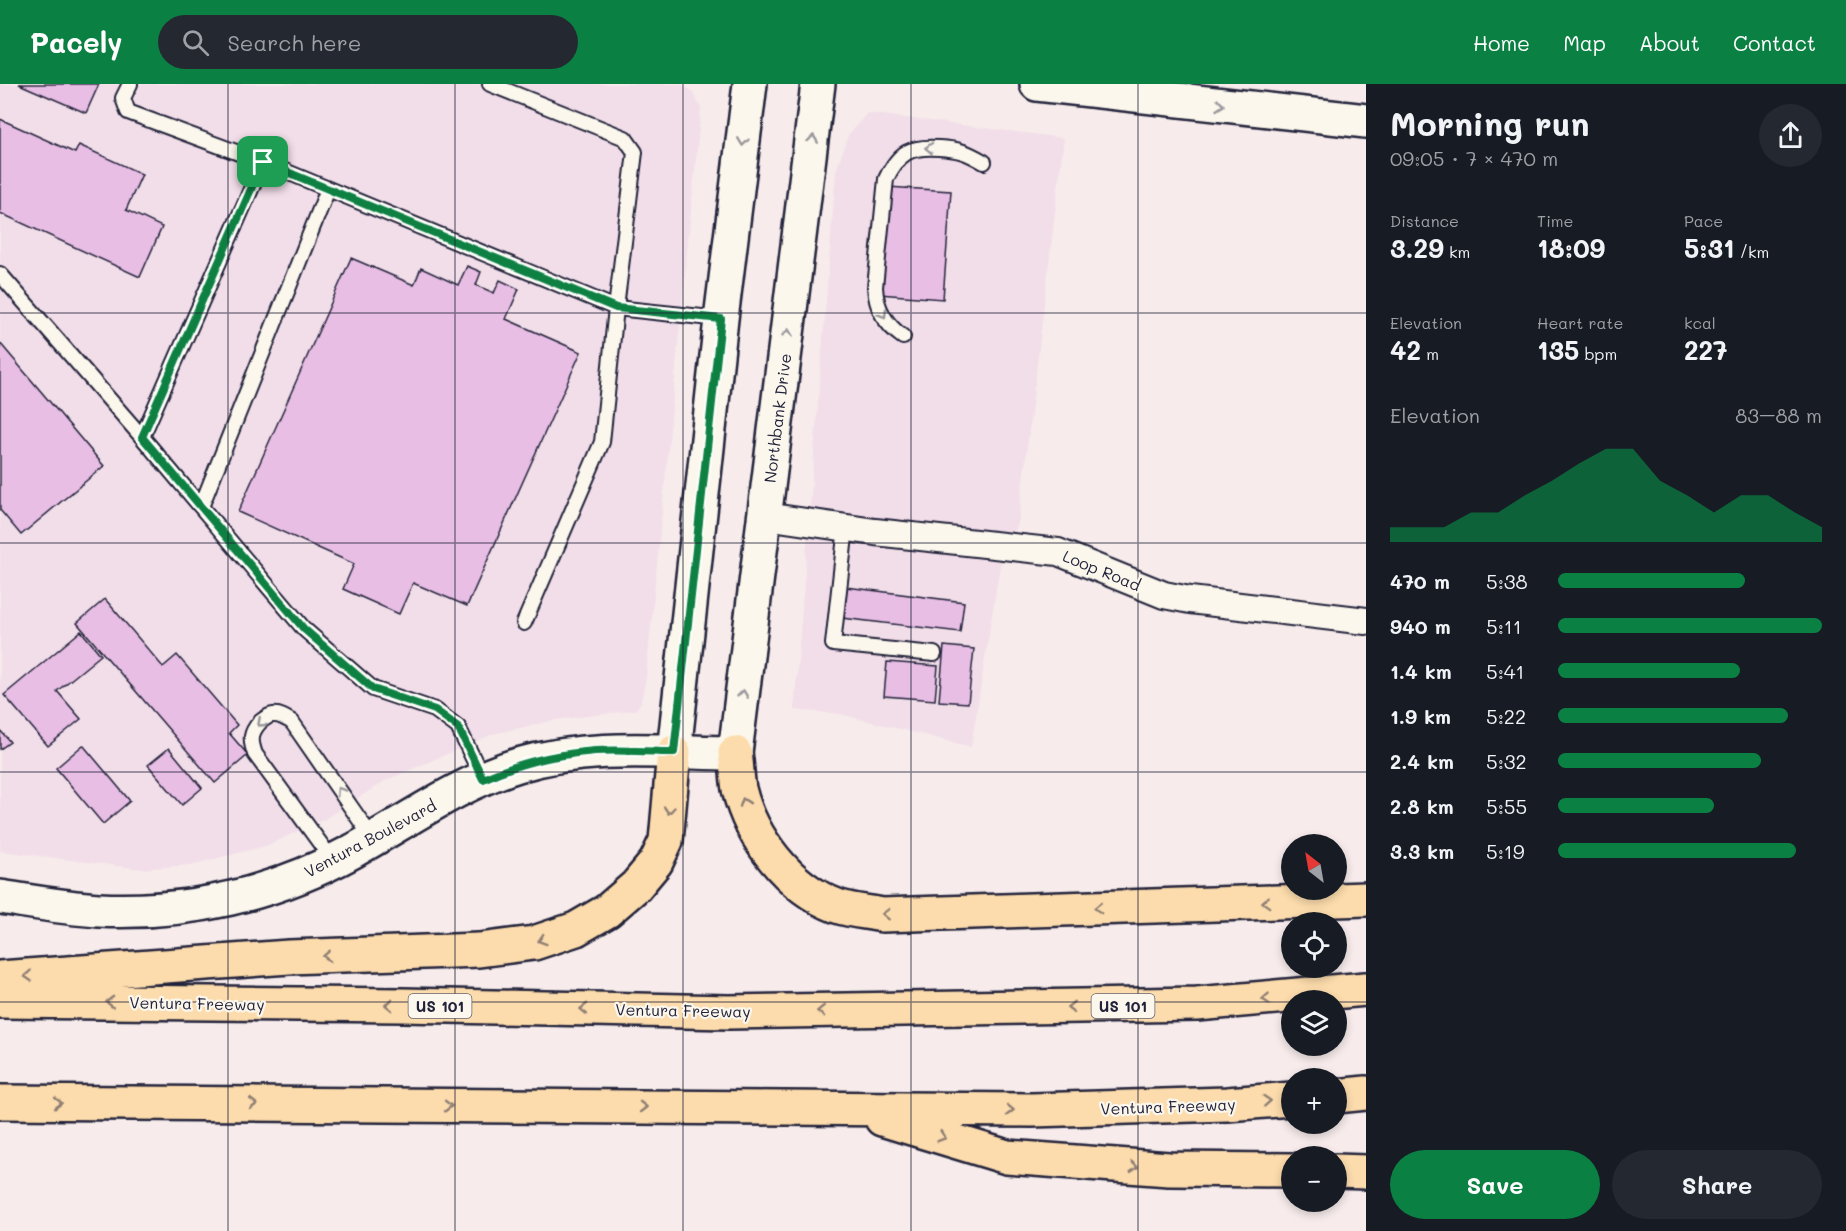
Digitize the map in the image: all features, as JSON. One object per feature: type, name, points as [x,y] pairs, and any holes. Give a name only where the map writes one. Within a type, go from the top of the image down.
[{"type":"highway","points":[[0,978],[289,957],[479,950],[544,940],[576,929],[607,911],[636,886],[656,862],[666,841],[674,752]]},
{"type":"highway","points":[[735,753],[739,789],[751,824],[772,856],[801,887],[837,906],[882,915],[1366,898]]},
{"type":"highway","name":"Ventura Freeway","points":[[0,1001],[403,1005],[729,1012],[1197,1004],[1366,989]]},
{"type":"highway","points":[[1347,1095],[1366,1093]]},
{"type":"highway","name":"Ventura Freeway","points":[[0,1102],[1032,1110],[1281,1101]]},
{"type":"highway","points":[[846,1108],[1007,1157],[1169,1169],[1281,1170]]},
{"type":"highway","points":[[1347,1171],[1366,1172]]},
{"type":"main road","points":[[674,752],[721,319],[750,84]]},
{"type":"main road","name":"Northbank Drive","points":[[735,753],[818,84]]},
{"type":"main road","points":[[1037,84],[1366,121]]},
{"type":"main road","name":"Ventura Boulevard","points":[[0,897],[98,910],[166,909],[235,897],[278,885],[333,861],[460,790],[518,766],[557,756],[586,752],[735,753]]},
{"type":"street","name":"Loop Road","points":[[765,516],[1058,552],[1164,595],[1366,621]]},
{"type":"lane","points":[[130,84],[123,98],[128,112],[263,162],[616,308],[721,319]]},
{"type":"lane","points":[[490,84],[626,138],[635,152],[602,441],[524,623]]},
{"type":"lane","points":[[903,337],[892,328],[876,302],[875,287],[886,179],[894,163],[904,153],[917,147],[964,151],[984,162]]},
{"type":"lane","points":[[142,437],[263,162]]},
{"type":"lane","points":[[201,507],[328,189]]},
{"type":"lane","points":[[0,274],[142,437],[304,629],[373,689],[435,710],[458,727],[483,779]]},
{"type":"lane","points":[[846,527],[833,644],[933,654]]},
{"type":"lane","points":[[333,861],[255,754],[251,743],[252,731],[264,719],[273,715],[281,716],[292,722],[373,839]]},
{"type":"shaded area","points":[[0,84],[681,84],[692,91],[701,108],[646,678],[641,702],[636,710],[556,720],[493,734],[385,781],[323,820],[266,846],[191,865],[141,869],[0,851]]},
{"type":"shaded area","points":[[867,113],[1064,138],[1018,524],[1000,565],[971,747],[840,714],[794,710],[836,171],[848,135]]},
{"type":"building","points":[[19,84],[99,84],[86,113]]},
{"type":"building","points":[[0,119],[75,153],[79,145],[142,174],[126,210],[162,227],[140,277],[0,213]]},
{"type":"building","points":[[887,187],[951,191],[943,299],[879,294]]},
{"type":"building","points":[[351,258],[414,285],[421,268],[458,285],[467,266],[481,272],[476,285],[494,293],[500,280],[519,289],[506,319],[581,352],[467,606],[413,583],[399,614],[343,589],[354,564],[238,512]]},
{"type":"building","points":[[0,343],[104,466],[21,535],[0,510]]},
{"type":"building","points":[[846,587],[964,602],[960,632],[842,618]]},
{"type":"building","points":[[105,599],[163,667],[177,655],[237,725],[229,733],[248,755],[215,783],[77,623]]},
{"type":"building","points":[[81,631],[101,655],[57,691],[81,719],[48,746],[4,695]]},
{"type":"building","points":[[944,646],[974,649],[968,703],[939,701]]},
{"type":"building","points":[[887,662],[938,666],[935,700],[884,696]]},
{"type":"building","points":[[0,730],[10,742],[0,749]]},
{"type":"building","points":[[83,745],[130,801],[103,824],[56,768]]},
{"type":"building","points":[[169,748],[202,788],[182,805],[148,765]]},
{"type":"route","points":[[263,162],[616,308],[721,319],[674,752],[596,750],[557,756],[518,766],[483,779],[458,727],[435,710],[373,689],[304,629],[142,437],[263,162]]}]
